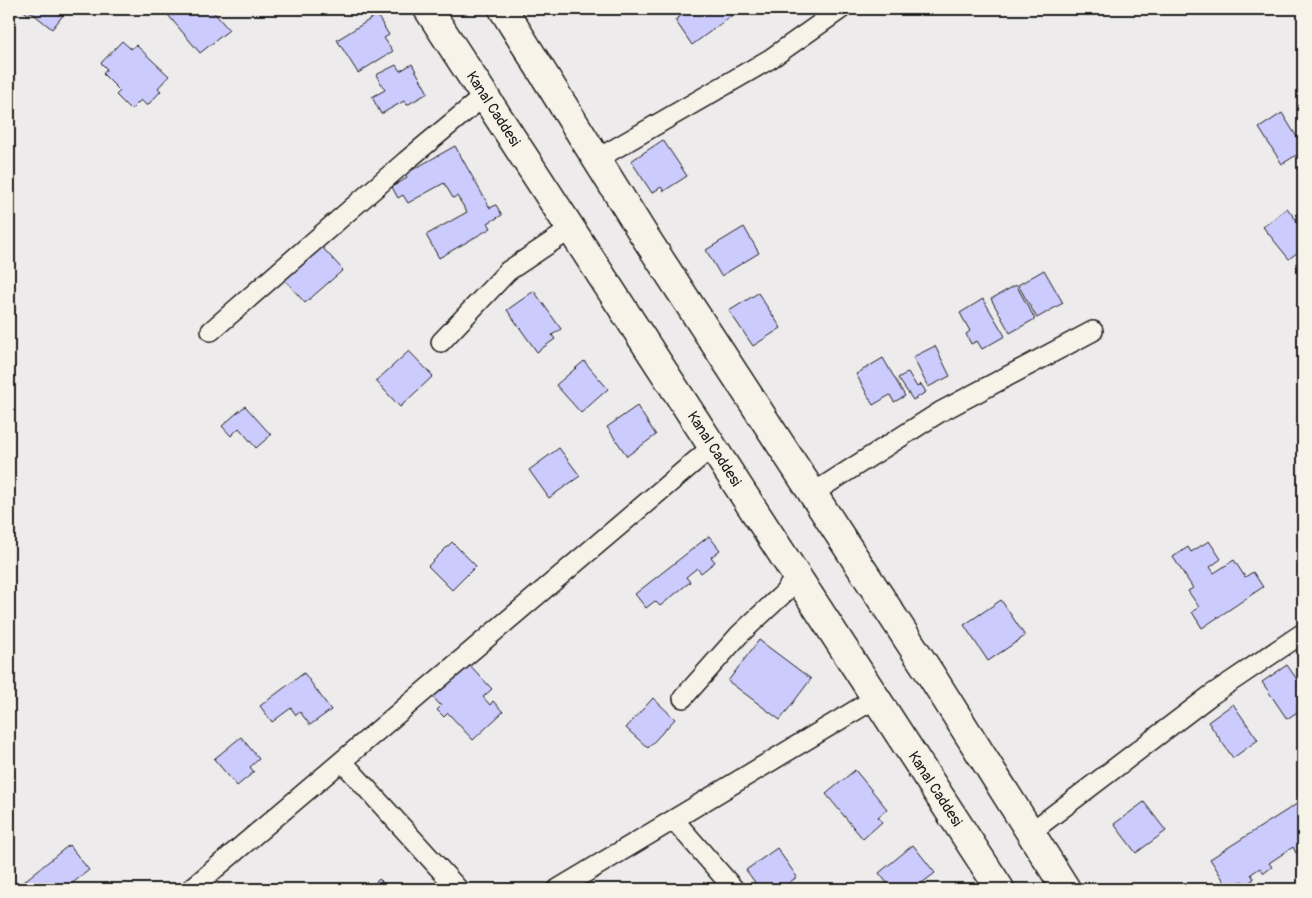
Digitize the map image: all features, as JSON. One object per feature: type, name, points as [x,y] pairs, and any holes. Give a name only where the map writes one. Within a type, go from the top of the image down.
[{"type":"main road","name":"Kanal Caddesi","points":[[428,9],[1000,889]]},
{"type":"main road","points":[[503,9],[642,232],[931,675],[1066,889]]},
{"type":"street","points":[[597,159],[770,60],[841,9]]},
{"type":"street","points":[[211,331],[406,161],[484,96]]},
{"type":"street","points":[[441,342],[508,271],[571,229]]},
{"type":"street","points":[[813,493],[940,412],[1092,331]]},
{"type":"street","points":[[191,889],[712,446]]},
{"type":"street","points":[[682,698],[739,635],[784,593],[796,576]]},
{"type":"street","points":[[1030,832],[1211,695],[1303,633]]},
{"type":"street","points":[[558,889],[876,698]]},
{"type":"street","points":[[342,761],[458,889]]},
{"type":"street","points":[[674,820],[734,889]]},
{"type":"building","points":[[21,9],[68,9],[52,29],[31,12],[29,15]]},
{"type":"building","points":[[163,9],[211,9],[229,30],[200,53]]},
{"type":"building","points":[[691,9],[736,9],[738,11],[692,45],[675,20]]},
{"type":"building","points":[[377,15],[389,35],[384,38],[393,51],[358,73],[337,40]]},
{"type":"building","points":[[122,41],[131,49],[136,45],[169,76],[158,88],[161,91],[147,106],[141,100],[131,110],[116,95],[120,91],[103,74],[107,69],[101,63]]},
{"type":"building","points":[[412,64],[428,93],[407,105],[404,101],[381,114],[372,97],[385,90],[376,75],[396,65],[400,71]]},
{"type":"building","points":[[1282,113],[1303,147],[1303,151],[1282,164],[1259,128]]},
{"type":"building","points":[[663,140],[687,176],[664,191],[661,187],[652,193],[631,161]]},
{"type":"building","points":[[455,146],[490,208],[496,205],[502,215],[488,223],[491,228],[439,258],[426,235],[467,212],[457,196],[453,198],[444,183],[408,203],[403,195],[398,198],[392,187],[407,178],[405,174]]},
{"type":"building","points":[[1287,208],[1303,229],[1303,248],[1289,259],[1263,227]]},
{"type":"building","points":[[744,227],[759,253],[721,276],[706,250]]},
{"type":"building","points":[[321,246],[343,270],[305,303],[284,279]]},
{"type":"building","points":[[1044,270],[1063,303],[1037,318],[1018,285]]},
{"type":"building","points":[[1016,285],[1035,319],[1010,333],[991,299]]},
{"type":"building","points":[[534,291],[561,329],[552,335],[555,339],[537,352],[507,310]]},
{"type":"building","points":[[758,293],[781,328],[753,346],[729,311]]},
{"type":"building","points":[[983,299],[1005,336],[982,349],[977,341],[971,344],[966,334],[970,331],[960,313]]},
{"type":"building","points":[[935,346],[950,376],[928,387],[913,357]]},
{"type":"building","points":[[409,351],[433,376],[400,407],[376,381]]},
{"type":"building","points":[[883,358],[905,396],[894,402],[890,395],[873,405],[856,374]]},
{"type":"building","points":[[584,361],[608,389],[581,413],[556,385]]},
{"type":"building","points":[[908,372],[917,387],[921,384],[926,392],[913,400],[898,378]]},
{"type":"building","points":[[245,406],[271,435],[256,448],[239,428],[231,436],[222,426]]},
{"type":"building","points":[[637,406],[656,435],[627,456],[607,427]]},
{"type":"building","points":[[559,448],[580,476],[549,498],[529,470]]},
{"type":"building","points":[[709,536],[720,550],[711,557],[715,562],[701,573],[697,568],[686,577],[690,582],[660,606],[655,601],[646,608],[635,594]]},
{"type":"building","points":[[1209,541],[1221,559],[1210,567],[1214,573],[1234,560],[1245,577],[1253,572],[1263,587],[1202,628],[1192,612],[1199,607],[1188,591],[1193,588],[1173,557],[1188,547],[1191,552]]},
{"type":"building","points":[[452,542],[476,566],[452,590],[428,566]]},
{"type":"building","points":[[1001,600],[1025,636],[988,661],[964,625]]},
{"type":"building","points":[[759,640],[811,679],[780,720],[728,681]]},
{"type":"building","points":[[467,662],[492,689],[483,697],[490,705],[493,701],[503,712],[473,740],[448,713],[444,717],[437,710],[441,706],[431,695]]},
{"type":"building","points":[[1287,665],[1303,688],[1303,708],[1287,719],[1262,682]]},
{"type":"building","points":[[304,673],[331,710],[310,725],[300,712],[296,715],[291,708],[272,722],[260,706]]},
{"type":"building","points":[[653,698],[675,719],[648,748],[626,728]]},
{"type":"building","points":[[1233,704],[1258,740],[1233,758],[1208,722]]},
{"type":"building","points":[[241,737],[259,759],[250,767],[254,772],[237,786],[214,759]]},
{"type":"building","points":[[855,770],[887,809],[878,817],[882,822],[863,839],[826,794]]},
{"type":"building","points":[[1303,800],[1303,840],[1301,842],[1303,848],[1296,853],[1293,847],[1269,863],[1272,867],[1264,873],[1260,868],[1251,874],[1254,879],[1245,885],[1242,881],[1229,889],[1210,859]]},
{"type":"building","points":[[1144,802],[1166,831],[1136,853],[1114,824]]},
{"type":"building","points":[[69,845],[89,870],[65,889],[28,889],[22,883]]},
{"type":"building","points":[[913,845],[935,873],[914,889],[900,889],[896,884],[891,888],[879,873]]},
{"type":"building","points":[[777,848],[797,877],[780,889],[760,889],[746,870]]},
{"type":"building","points":[[379,879],[389,889],[369,889]]}]
